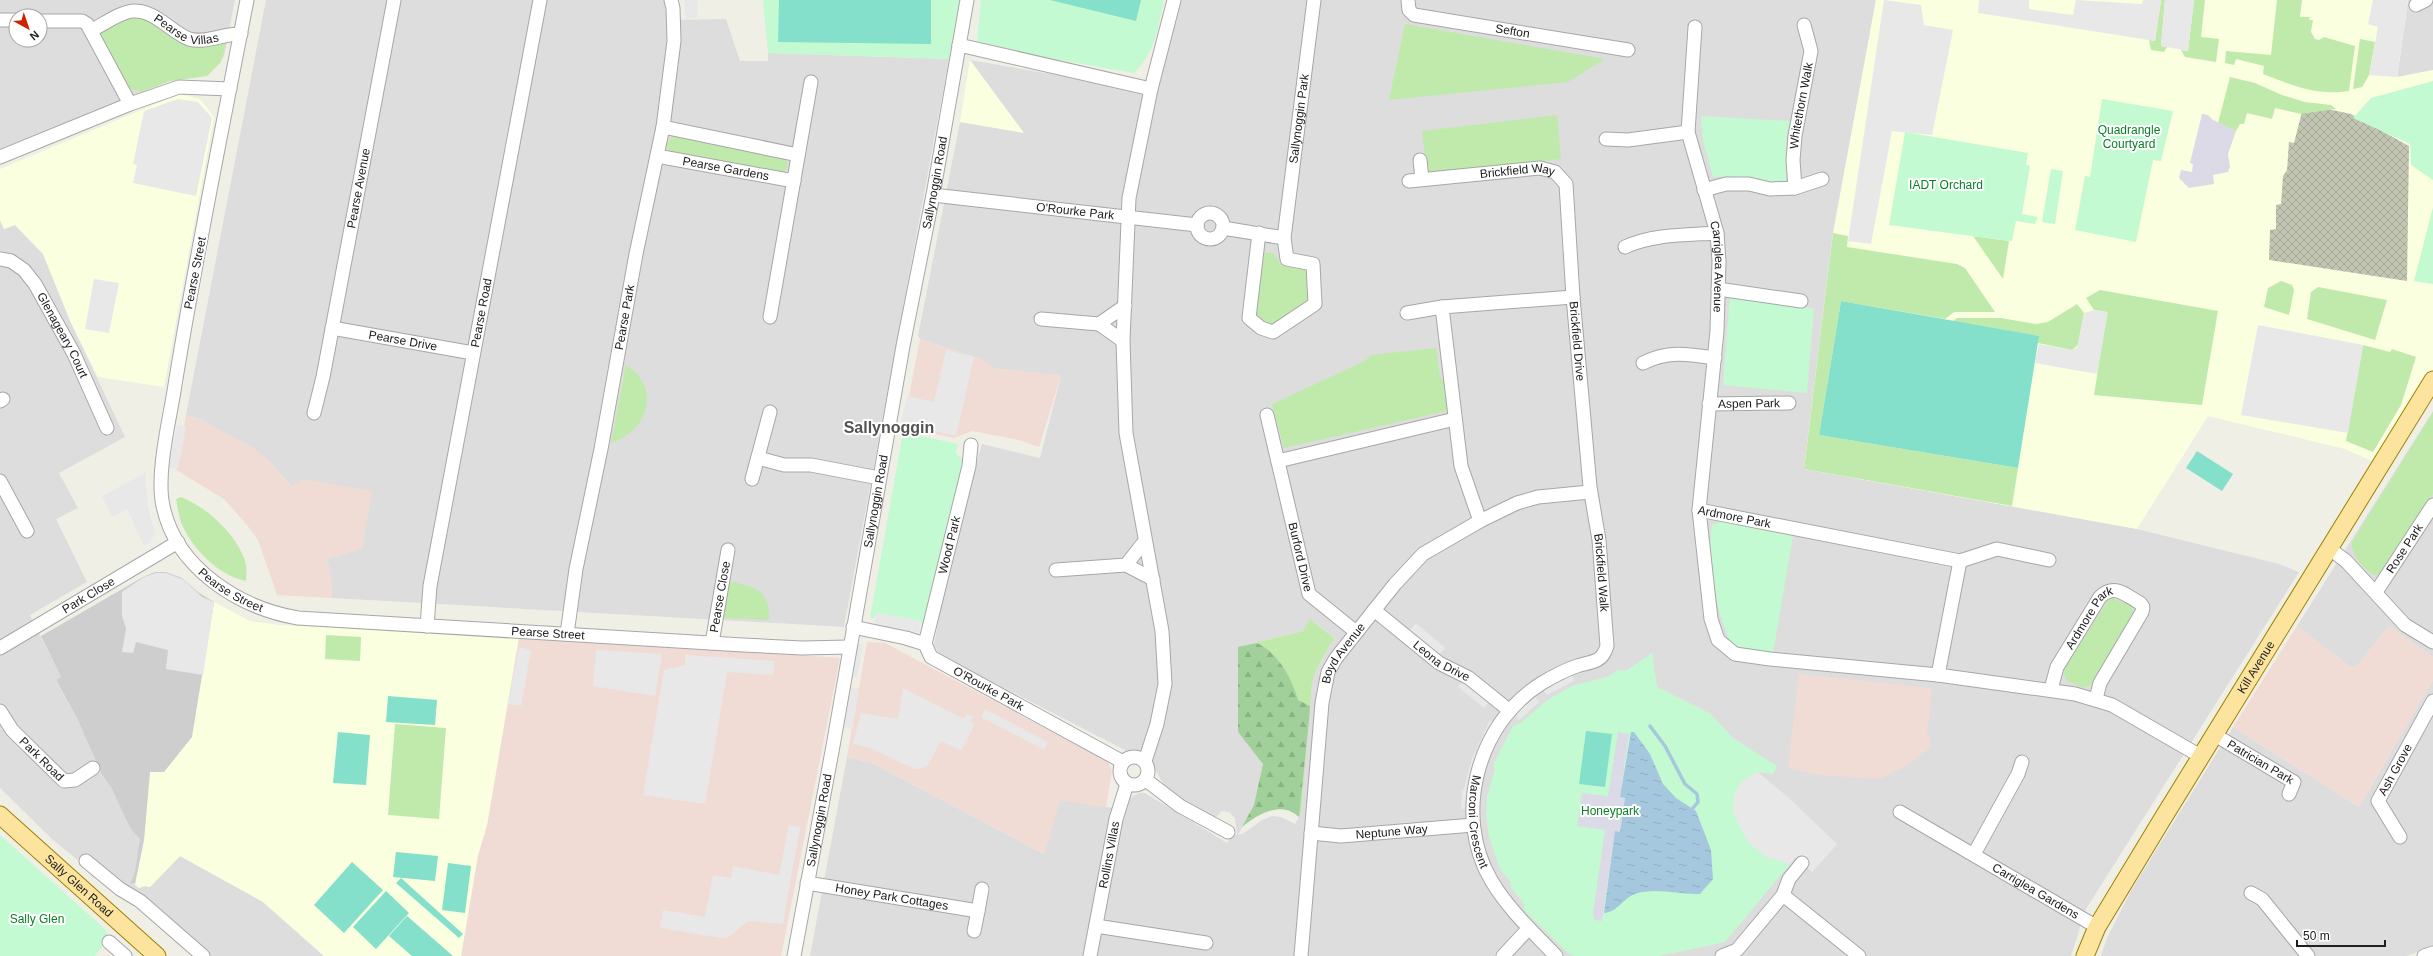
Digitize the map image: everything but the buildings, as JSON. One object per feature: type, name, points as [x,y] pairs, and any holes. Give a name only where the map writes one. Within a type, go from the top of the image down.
[{"type":"main road","name":"Kill Avenue","points":[[2085,956],[2097,927],[2433,380]]},
{"type":"main road","name":"Sally Glen Road","points":[[0,815],[158,956]]},
{"type":"street","name":"Pearse Street","points":[[247,0],[179,360],[161,476],[162,505],[178,542],[196,566],[213,583],[262,608],[280,615],[298,618],[802,648],[849,647]]},
{"type":"street","name":"Pearse Avenue","points":[[314,413],[323,377],[394,0]]},
{"type":"street","name":"Pearse Road","points":[[427,626],[430,586],[540,0]]},
{"type":"street","name":"Pearse Park","points":[[567,634],[576,569],[601,449],[636,254],[663,127],[674,41],[671,0]]},
{"type":"street","name":"Sallynoggin Road","points":[[794,956],[833,746],[879,478],[933,195],[968,0]]},
{"type":"street","points":[[1174,0],[1150,89],[1129,198],[1130,219],[1197,225]]},
{"type":"street","name":"Sallynoggin Park","points":[[1259,233],[1249,318],[1261,328],[1273,332],[1315,304],[1313,264],[1287,259],[1284,238],[1314,0]]},
{"type":"street","name":"Sefton","points":[[1408,0],[1409,10],[1414,15],[1628,50]]},
{"type":"street","name":"Pearse Villas","points":[[92,30],[127,12],[144,10],[190,40],[241,34]]},
{"type":"street","points":[[48,21],[82,21],[92,30],[130,104]]},
{"type":"street","name":"Whitethorn Walk","points":[[1795,188],[1793,160],[1795,136],[1811,52],[1804,25]]},
{"type":"street","name":"Carriglea Avenue","points":[[1695,27],[1688,132],[1717,233],[1718,289],[1715,358],[1699,510]]},
{"type":"street","points":[[959,46],[1150,89]]},
{"type":"street","points":[[770,317],[811,82]]},
{"type":"street","points":[[0,157],[130,104],[179,87],[230,89]]},
{"type":"street","points":[[663,127],[798,155]]},
{"type":"street","points":[[1606,139],[1628,140],[1688,132]]},
{"type":"street","name":"Pearse Gardens","points":[[658,156],[794,182]]},
{"type":"street","name":"Brickfield Way","points":[[1420,160],[1415,180],[1540,168],[1554,172],[1566,184],[1573,297]]},
{"type":"street","points":[[1704,190],[1726,184],[1750,184],[1770,189],[1795,188],[1822,179]]},
{"type":"street","name":"O'Rourke Park","points":[[933,195],[1130,219],[1123,341],[1126,433],[1144,542],[1162,631],[1164,684],[1157,724],[1145,761]]},
{"type":"street","points":[[1212,213],[1219,217],[1223,228],[1219,235],[1208,239],[1199,234],[1197,225],[1202,216],[1212,213]]},
{"type":"street","points":[[1223,228],[1284,238]]},
{"type":"street","points":[[1625,247],[1637,242],[1667,237],[1717,233]]},
{"type":"street","name":"Glenageary Court","points":[[0,259],[11,261],[24,270],[36,284],[74,354],[108,428]]},
{"type":"street","points":[[1718,289],[1800,301]]},
{"type":"street","name":"Brickfield Drive","points":[[1408,313],[1442,307],[1573,297],[1590,492]]},
{"type":"street","points":[[1099,324],[1125,306]]},
{"type":"street","points":[[1442,307],[1461,466],[1480,521]]},
{"type":"street","points":[[1040,320],[1099,324],[1123,341]]},
{"type":"street","name":"Pearse Drive","points":[[332,328],[473,353]]},
{"type":"street","points":[[1643,363],[1656,356],[1678,353],[1715,358]]},
{"type":"street","name":"Aspen Park","points":[[1709,404],[1789,403]]},
{"type":"street","points":[[752,479],[770,412]]},
{"type":"street","name":"Burford Drive","points":[[1267,415],[1309,594],[1356,632]]},
{"type":"street","points":[[1278,461],[1455,419]]},
{"type":"street","name":"Wood Park","points":[[925,644],[969,466],[971,445]]},
{"type":"street","points":[[758,458],[784,465],[811,466],[879,478]]},
{"type":"street","points":[[1,484],[27,531]]},
{"type":"street","name":"Boyd Avenue","points":[[1301,956],[1322,704],[1328,672],[1356,632],[1423,554],[1480,521],[1517,503],[1538,497],[1590,492]]},
{"type":"street","name":"Brickfield Walk","points":[[1590,492],[1599,540],[1607,644],[1604,654]]},
{"type":"street","name":"Rose Park","points":[[2376,592],[2433,505]]},
{"type":"street","name":"Ardmore Park","points":[[1960,561],[1699,510],[1711,619],[1718,640],[1735,654],[1938,675],[2051,689],[2096,699],[2112,705],[2202,757]]},
{"type":"street","name":"Park Close","points":[[0,648],[178,542]]},
{"type":"street","points":[[1126,566],[1144,542]]},
{"type":"street","points":[[1938,675],[1960,561],[1997,548],[2049,560]]},
{"type":"street","points":[[2330,549],[2346,561],[2405,625],[2433,642]]},
{"type":"street","name":"Pearse Close","points":[[712,643],[728,550]]},
{"type":"street","points":[[1056,570],[1126,566],[1152,579]]},
{"type":"street","name":"Ardmore Park","points":[[2051,689],[2057,667],[2100,597],[2107,590],[2115,590],[2140,603],[2143,607],[2142,612],[2100,683],[2096,699]]},
{"type":"street","name":"Leona Drive","points":[[1374,610],[1439,663],[1469,678],[1510,711]]},
{"type":"street","points":[[853,627],[906,638],[925,644]]},
{"type":"street","name":"O'Rourke Park","points":[[925,644],[931,657],[1123,762]]},
{"type":"street","name":"Marconi Crescent","points":[[1556,956],[1508,904],[1490,879],[1481,858],[1473,825],[1476,772],[1492,737],[1510,711],[1541,684],[1573,668],[1598,660],[1604,654]]},
{"type":"street","name":"Ash Grove","points":[[2400,837],[2378,801],[2433,701]]},
{"type":"street","name":"Park Road","points":[[0,711],[12,730],[64,781],[75,780],[93,768]]},
{"type":"street","name":"Patrician Park","points":[[2215,736],[2294,782],[2289,794]]},
{"type":"street","points":[[1137,757],[1145,761],[1149,771],[1146,780],[1137,786],[1123,781],[1120,772],[1123,762],[1127,759],[1137,757]]},
{"type":"street","points":[[1974,854],[2018,774],[2022,762]]},
{"type":"street","points":[[1146,780],[1180,806],[1228,832]]},
{"type":"street","name":"Rollins Villas","points":[[1090,956],[1116,819],[1128,784]]},
{"type":"street","name":"Carriglea Gardens","points":[[1900,812],[2097,927]]},
{"type":"street","name":"Neptune Way","points":[[1311,833],[1341,836],[1473,825]]},
{"type":"street","points":[[86,861],[120,889],[140,901],[202,956]]},
{"type":"street","points":[[1727,956],[1737,950],[1783,895],[1789,879],[1802,863]]},
{"type":"street","name":"Honey Park Cottages","points":[[807,883],[978,911]]},
{"type":"street","points":[[974,931],[982,889]]},
{"type":"street","points":[[2251,893],[2262,899],[2308,956]]},
{"type":"street","points":[[1783,895],[1859,956]]},
{"type":"street","points":[[1096,926],[1206,943]]},
{"type":"street","points":[[1503,956],[1529,928]]},
{"type":"street","points":[[109,942],[125,956]]},
{"type":"street","points":[[2424,956],[2433,953]]},
{"type":"shaded area","points":[[0,0],[235,0],[224,56],[207,76],[170,81],[0,149]]},
{"type":"shaded area","points":[[266,0],[664,0],[667,20],[726,19],[740,61],[768,61],[768,53],[949,59],[844,627],[332,598],[331,580],[327,559],[289,484],[266,458],[204,421],[186,415]]},
{"type":"shaded area","points":[[684,0],[697,0],[698,17],[686,19]]},
{"type":"shaded area","points":[[779,0],[931,0],[931,44],[778,42]]},
{"type":"shaded area","points":[[1050,0],[1141,0],[1136,21]]},
{"type":"shaded area","points":[[1181,0],[1876,0],[1833,233],[1804,469],[2137,529],[2279,564],[2299,572],[2086,909],[2071,956],[810,956],[847,757],[874,764],[1044,854],[1060,799],[1125,810],[1130,798],[1139,793],[1145,793],[1227,843],[1232,835],[1237,835],[1235,818],[1229,812],[1222,811],[1214,819],[1167,790],[1152,764],[940,655],[934,645],[952,543],[982,444],[1040,458],[1061,376],[993,368],[983,360],[920,339],[918,336],[960,122],[1023,132],[970,60],[1062,76],[1155,98]],"holes":[[[1313,621],[1334,638],[1316,670],[1312,683],[1299,817],[1295,824],[1281,817],[1272,816],[1262,820],[1244,833],[1238,835],[1254,805],[1263,764],[1238,732],[1238,647],[1303,631]],[[1837,844],[1812,872],[1795,857]]]},
{"type":"shaded area","points":[[1876,0],[2408,0],[2397,77],[2433,70],[2433,380],[2381,465],[2345,449],[2208,416],[2137,529],[1804,469],[1833,233]]},
{"type":"shaded area","points":[[1884,0],[1921,5],[1924,25],[1953,30],[1932,135],[1892,131],[1871,244],[1848,241]]},
{"type":"shaded area","points":[[1979,0],[2029,0],[2029,9],[2073,15],[2076,0],[2142,4],[2143,0],[2161,0],[2155,41],[1978,13]]},
{"type":"shaded area","points":[[2165,0],[2194,0],[2188,51],[2161,46]]},
{"type":"shaded area","points":[[2373,0],[2408,0],[2397,77],[2369,75],[2378,27],[2368,24]]},
{"type":"shaded area","points":[[2408,0],[2433,0],[2433,70],[2397,77]]},
{"type":"shaded area","points":[[970,60],[1024,133],[960,122]]},
{"type":"shaded area","points":[[180,94],[200,99],[214,117],[164,387],[98,377],[71,323],[43,254],[15,225],[4,229],[0,220],[0,169]]},
{"type":"shaded area","points":[[178,99],[198,102],[212,118],[196,196],[133,183],[137,165],[133,164],[144,111]]},
{"type":"shaded area","points":[[2304,104],[2351,114],[2409,146],[2407,281],[2269,260],[2270,230],[2276,229],[2276,205],[2281,204],[2283,176],[2287,170],[2289,142],[2294,143]]},
{"type":"shaded area","points":[[2202,114],[2208,115],[2213,120],[2236,131],[2228,154],[2230,167],[2228,172],[2213,175],[2214,184],[2189,188],[2179,178],[2181,170],[2192,172],[2193,164],[2190,163]]},
{"type":"shaded area","points":[[0,220],[4,229],[15,225],[43,254],[71,323],[125,437],[59,473],[78,508],[56,519],[87,582],[30,615],[61,677],[56,681],[77,718],[102,775],[111,787],[130,828],[141,839],[135,871],[130,882],[139,888],[144,886],[150,887],[180,856],[263,902],[324,956],[196,956],[138,905],[118,893],[52,839],[0,788]]},
{"type":"shaded area","points":[[94,279],[119,283],[109,333],[85,329]]},
{"type":"shaded area","points":[[1841,301],[2039,336],[2018,468],[1819,435]]},
{"type":"shaded area","points":[[2094,310],[2108,312],[2097,374],[2035,363],[2039,344],[2071,350],[2077,348],[2084,313]]},
{"type":"shaded area","points":[[2258,325],[2363,345],[2348,433],[2241,415]]},
{"type":"shaded area","points":[[920,339],[983,360],[993,368],[1061,376],[1039,447],[1019,440],[972,431],[954,438],[903,427]]},
{"type":"shaded area","points":[[946,350],[974,357],[956,436],[901,423],[907,396],[934,402]]},
{"type":"shaded area","points":[[2433,411],[2433,657],[2389,626],[2356,667],[2349,666],[2297,626]]},
{"type":"shaded area","points":[[186,415],[204,421],[252,447],[266,458],[291,487],[303,479],[372,491],[362,549],[327,559],[331,580],[332,598],[277,595],[258,540],[247,525],[224,499],[176,470]]},
{"type":"shaded area","points":[[177,425],[186,427],[178,469],[169,468]]},
{"type":"shaded area","points":[[2197,451],[2233,474],[2222,491],[2186,468]]},
{"type":"shaded area","points":[[145,473],[148,507],[155,534],[150,542],[144,546],[127,509],[112,517],[102,496]]},
{"type":"shaded area","points":[[155,572],[166,572],[182,578],[198,592],[214,602],[192,737],[164,772],[150,772],[144,840],[135,884],[130,883],[135,871],[140,839],[130,828],[111,787],[102,775],[77,718],[56,680],[61,677],[41,636],[143,577]]},
{"type":"shaded area","points":[[156,573],[166,573],[184,580],[202,597],[214,602],[203,675],[166,669],[168,650],[136,642],[133,653],[122,652],[126,629],[122,616],[122,592],[144,577]]},
{"type":"shaded area","points":[[214,602],[250,621],[279,625],[519,637],[487,825],[478,855],[461,956],[324,956],[263,902],[180,856],[150,887],[144,886],[139,888],[135,884],[144,840],[150,771],[203,675]]},
{"type":"shaded area","points":[[876,613],[921,621],[919,633],[874,625]]},
{"type":"shaded area","points":[[1416,623],[1445,648],[1439,655],[1410,630]]},
{"type":"shaded area","points":[[2297,626],[2349,666],[2356,667],[2389,626],[2433,657],[2433,680],[2359,807],[2233,727]]},
{"type":"shaded area","points":[[530,635],[840,658],[781,956],[461,956],[478,855],[487,825],[519,637]]},
{"type":"shaded area","points":[[867,642],[885,643],[1107,761],[1112,770],[1106,808],[1060,800],[1044,854],[874,764],[847,757]]},
{"type":"shaded area","points":[[857,644],[863,644],[857,678],[851,677]]},
{"type":"shaded area","points":[[519,647],[531,650],[521,706],[508,704]]},
{"type":"shaded area","points":[[596,650],[662,654],[655,696],[593,686]]},
{"type":"shaded area","points":[[685,655],[775,661],[773,675],[727,672],[705,804],[643,795],[664,670],[685,665]]},
{"type":"shaded area","points":[[1571,673],[1574,681],[1547,695],[1542,689]]},
{"type":"shaded area","points":[[1799,674],[1932,688],[1927,735],[1930,736],[1930,748],[1903,768],[1879,779],[1818,775],[1788,768]]},
{"type":"shaded area","points":[[1463,680],[1489,701],[1484,708],[1458,687]]},
{"type":"shaded area","points":[[2433,680],[2433,946],[2407,956],[2101,956],[2107,938],[2132,889],[2233,727],[2359,807]]},
{"type":"shaded area","points":[[850,687],[859,688],[852,729],[844,727]]},
{"type":"shaded area","points":[[903,688],[964,719],[967,714],[973,717],[970,722],[975,724],[961,751],[941,741],[928,765],[920,769],[914,769],[871,748],[853,744],[861,713],[898,719]]},
{"type":"shaded area","points":[[1534,695],[1539,702],[1519,720],[1513,715]]},
{"type":"shaded area","points":[[388,696],[437,700],[435,725],[386,722]]},
{"type":"shaded area","points":[[985,709],[1048,742],[1044,750],[981,717]]},
{"type":"shaded area","points":[[1490,720],[1493,722],[1482,742],[1471,773],[1466,809],[1461,809],[1462,789],[1464,789],[1472,758]]},
{"type":"shaded area","points":[[1586,731],[1612,734],[1605,787],[1579,784]]},
{"type":"shaded area","points":[[338,732],[370,735],[366,785],[333,783]]},
{"type":"shaded area","points":[[1618,732],[1629,734],[1620,797],[1625,797],[1620,832],[1615,832],[1602,921],[1594,920],[1593,913],[1605,830],[1577,826],[1582,793],[1608,796]]},
{"type":"shaded area","points":[[1758,772],[1789,798],[1837,844],[1812,872],[1795,857],[1790,864],[1766,857],[1750,844],[1742,832],[1732,810],[1735,793],[1742,781]]},
{"type":"shaded area","points":[[789,825],[800,827],[783,924],[748,921],[727,938],[660,928],[663,910],[705,917],[713,875],[731,878],[733,866],[779,875]]},
{"type":"shaded area","points":[[396,852],[438,856],[435,881],[393,877]]},
{"type":"shaded area","points":[[352,862],[383,890],[344,933],[314,905]]},
{"type":"shaded area","points":[[448,863],[471,866],[465,913],[442,910]]},
{"type":"shaded area","points":[[401,878],[463,934],[459,938],[396,883]]},
{"type":"shaded area","points":[[386,891],[409,913],[376,949],[353,927]]},
{"type":"shaded area","points":[[407,916],[453,956],[412,956],[389,936]]},
{"type":"green space","points":[[763,0],[960,0],[949,59],[768,53]]},
{"type":"green space","points":[[981,0],[1164,0],[1155,40],[1147,57],[1134,73],[1042,57],[977,41]]},
{"type":"green space","points":[[2161,0],[2165,0],[2161,46],[2167,47],[2164,52],[2151,50],[2149,40],[2155,41]]},
{"type":"green space","points":[[2194,0],[2205,0],[2201,37],[2219,39],[2216,62],[2185,57],[2181,50],[2188,51]]},
{"type":"green space","points":[[2277,0],[2302,0],[2300,17],[2310,17],[2309,20],[2313,20],[2311,32],[2315,39],[2319,40],[2324,37],[2355,46],[2349,91],[2326,92],[2305,89],[2263,74],[2264,66],[2236,59],[2234,65],[2225,63],[2226,51],[2271,55]]},
{"type":"green space","points":[[141,14],[180,39],[227,40],[221,62],[207,76],[170,81],[141,92],[130,89],[101,35],[108,26],[113,23]]},
{"type":"green space","points":[[1405,24],[1605,59],[1568,82],[1389,100]]},
{"type":"green space","points":[[2360,39],[2375,42],[2369,75],[2362,87],[2353,89]]},
{"type":"green space","points":[[2230,77],[2255,83],[2282,95],[2305,102],[2331,105],[2336,109],[2301,114],[2275,108],[2272,119],[2247,113],[2244,124],[2240,124],[2236,131],[2218,123]]},
{"type":"green space","points":[[2433,81],[2433,180],[2411,165],[2410,144],[2353,118],[2371,98]]},
{"type":"green space","name":"Quadrangle Courtyard","points":[[2102,99],[2173,111],[2161,161],[2153,160],[2136,242],[2075,230],[2085,176],[2090,177]]},
{"type":"green space","points":[[1557,115],[1561,159],[1427,174],[1422,131]]},
{"type":"green space","points":[[1701,116],[1790,121],[1786,140],[1786,182],[1768,182],[1723,176],[1713,177],[1703,140]]},
{"type":"green space","name":"IADT Orchard","points":[[1905,132],[2028,153],[2026,165],[2030,166],[2022,214],[2038,217],[2035,224],[2016,221],[2012,241],[1889,225]]},
{"type":"green space","points":[[674,134],[786,158],[788,167],[782,173],[671,154],[666,145]]},
{"type":"green space","points":[[2051,169],[2063,171],[2055,224],[2042,222]]},
{"type":"green space","points":[[2433,207],[2433,284],[2414,281]]},
{"type":"green space","points":[[1833,233],[1848,236],[1847,247],[1957,264],[1965,268],[1995,312],[1954,312],[1945,319],[1841,301],[1819,435],[2018,468],[2012,506],[1804,469]]},
{"type":"green space","points":[[1973,236],[2009,241],[2003,279]]},
{"type":"green space","points":[[1263,253],[1274,253],[1280,264],[1306,269],[1309,274],[1311,299],[1273,326],[1264,325],[1254,314]]},
{"type":"green space","points":[[2281,281],[2292,285],[2294,290],[2289,315],[2264,307],[2268,288]]},
{"type":"green space","points":[[2318,287],[2387,300],[2375,340],[2307,319],[2311,292]]},
{"type":"green space","points":[[2100,290],[2218,311],[2202,405],[2094,395],[2107,312],[2094,310],[2086,298]]},
{"type":"green space","points":[[1730,294],[1814,309],[1807,393],[1723,385]]},
{"type":"green space","points":[[2077,304],[2084,313],[2078,345],[2072,350],[2038,343],[2038,336],[1953,321],[1957,318],[2001,318],[2036,324],[2048,322]]},
{"type":"green space","points":[[2363,345],[2390,352],[2392,349],[2416,357],[2401,405],[2373,452],[2346,441]]},
{"type":"green space","points":[[1436,348],[1440,376],[1445,383],[1447,411],[1284,448],[1272,404],[1365,361],[1371,355]]},
{"type":"green space","points":[[626,365],[637,374],[644,385],[647,396],[646,408],[634,429],[624,437],[611,443]]},
{"type":"green space","points":[[2433,412],[2433,494],[2387,566],[2379,574],[2374,575],[2358,561],[2353,551],[2352,542]]},
{"type":"green space","points":[[903,432],[958,444],[956,453],[962,459],[964,464],[925,625],[921,625],[921,621],[876,613],[874,618],[870,618]]},
{"type":"green space","points":[[181,497],[201,508],[221,524],[230,534],[243,554],[246,567],[246,581],[227,574],[218,568],[195,546],[182,526],[176,499]]},
{"type":"green space","points":[[1722,521],[1793,536],[1773,653],[1732,645],[1726,632],[1717,602],[1711,571],[1710,555],[1712,525]]},
{"type":"green space","points":[[728,581],[746,585],[759,591],[767,602],[769,620],[722,618]]},
{"type":"green space","points":[[2110,597],[2131,606],[2134,616],[2091,685],[2084,688],[2067,681],[2063,671]]},
{"type":"green space","points":[[1310,619],[1334,638],[1316,670],[1312,683],[1301,812],[1299,817],[1285,809],[1270,810],[1255,817],[1242,827],[1254,805],[1263,764],[1238,732],[1238,647],[1303,631]]},
{"type":"green space","points":[[326,635],[361,637],[360,661],[325,659]]},
{"type":"green space","points":[[1257,643],[1272,653],[1278,660],[1292,683],[1298,700],[1310,706],[1309,720],[1299,817],[1292,812],[1277,809],[1262,814],[1242,827],[1254,805],[1263,764],[1238,732],[1238,647]]},
{"type":"green space","name":"Honeypark","points":[[1652,653],[1657,687],[1711,714],[1733,738],[1777,766],[1773,774],[1758,772],[1766,857],[1790,864],[1725,942],[1659,956],[1574,956],[1568,953],[1525,911],[1523,902],[1511,888],[1510,881],[1500,869],[1489,837],[1486,815],[1487,797],[1495,769],[1493,765],[1513,726],[1521,723],[1546,701],[1574,685],[1607,677],[1618,670],[1626,671]]},
{"type":"green space","points":[[395,724],[446,728],[439,819],[388,815]]},
{"type":"green space","name":"Sally Glen","points":[[0,835],[106,930],[109,938],[95,956],[0,956]]},
{"type":"water","points":[[1631,732],[1634,732],[1650,754],[1663,784],[1676,798],[1696,811],[1711,850],[1713,879],[1700,894],[1659,891],[1643,892],[1631,896],[1617,908],[1604,913],[1615,831],[1620,832],[1625,798],[1620,797]]},
{"type":"waterway","points":[[1650,726],[1665,746],[1685,784],[1697,794],[1698,802],[1693,808]]},
{"type":"district","name":"Sallynoggin","points":[[889,427]]}]
